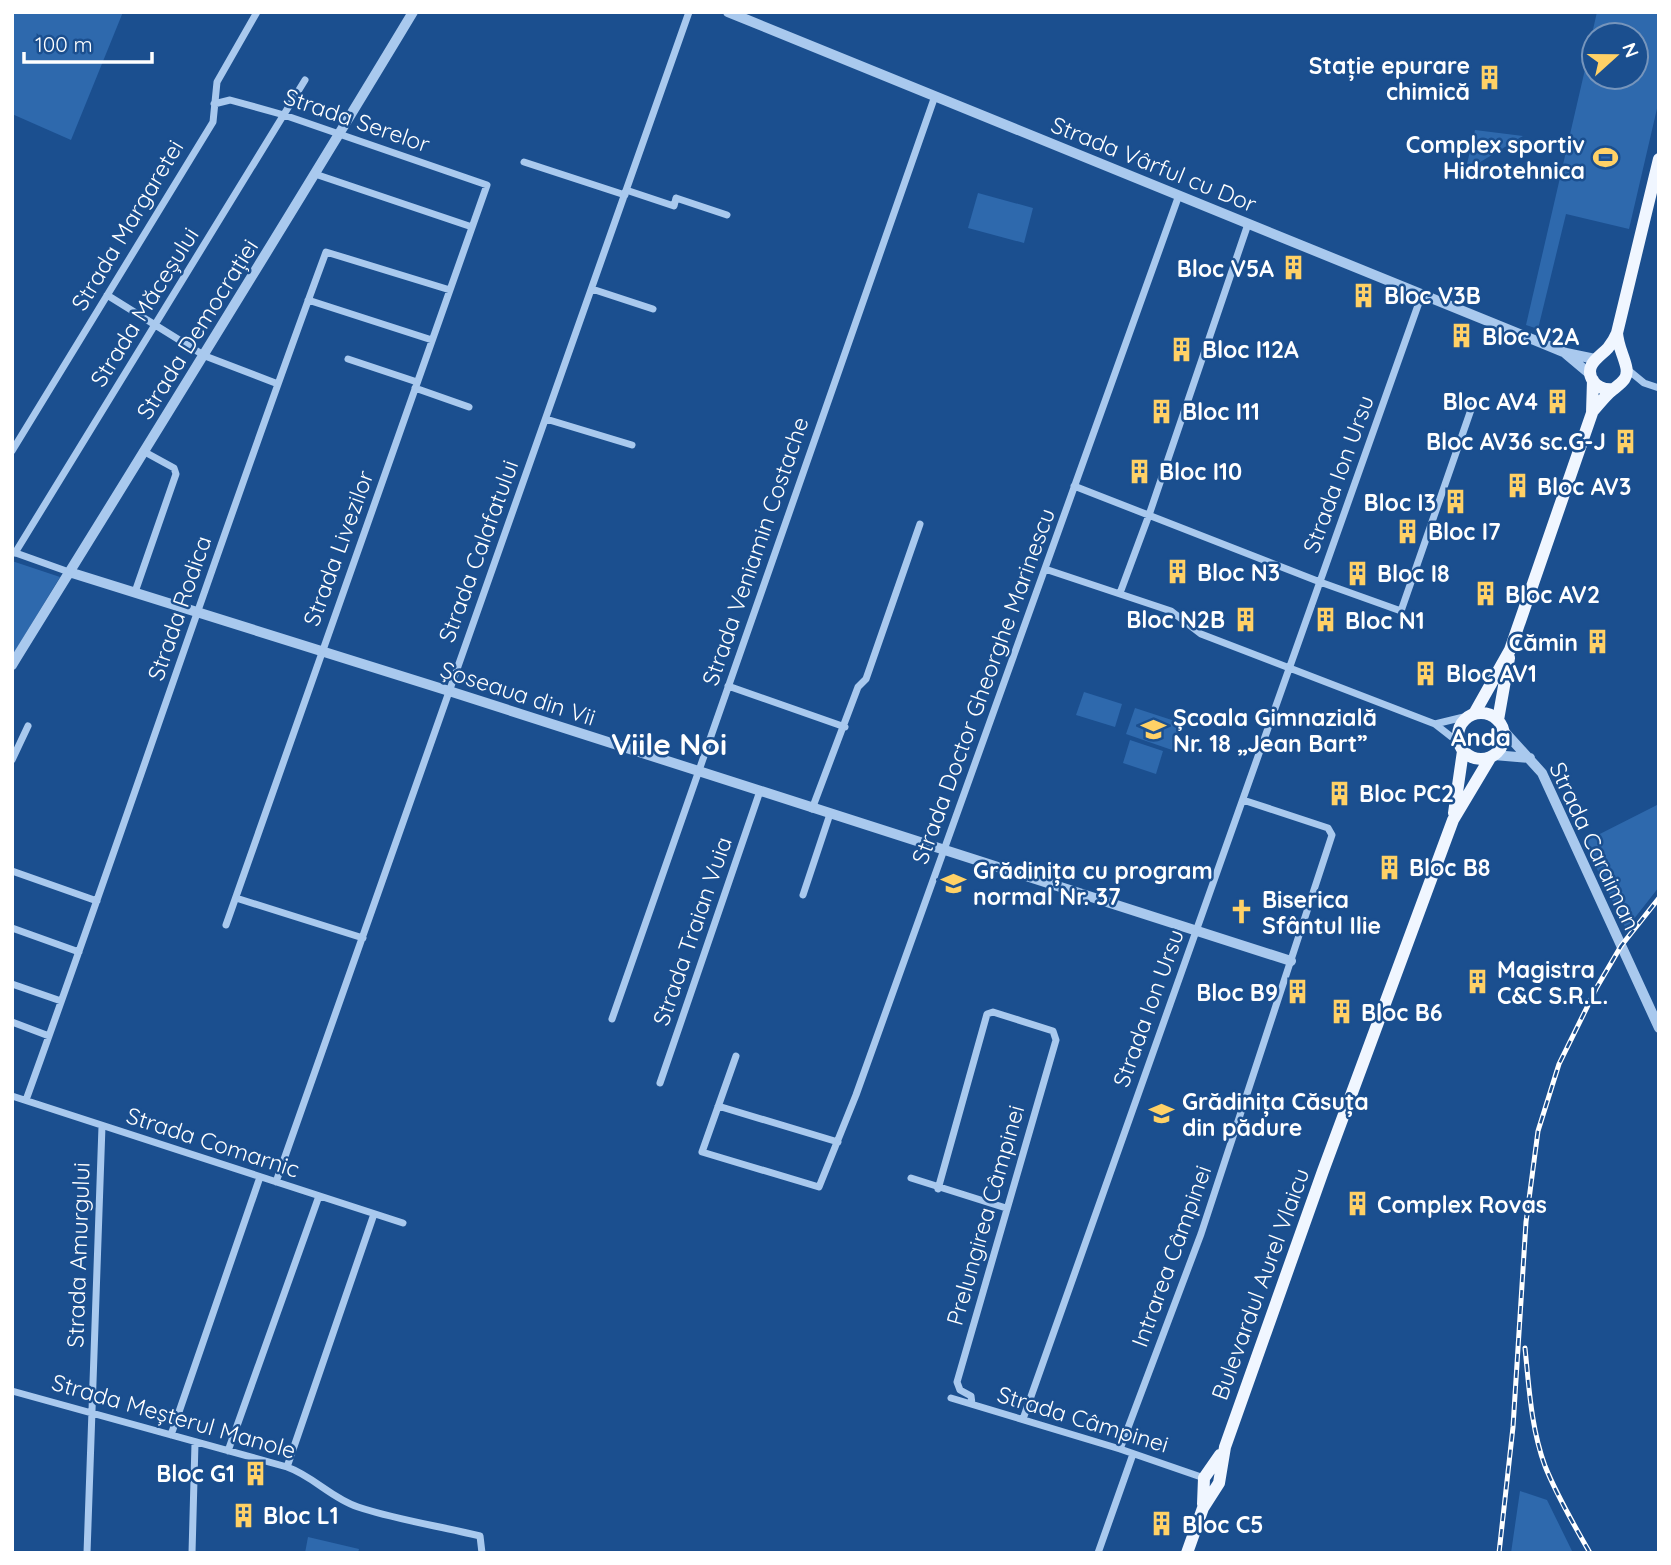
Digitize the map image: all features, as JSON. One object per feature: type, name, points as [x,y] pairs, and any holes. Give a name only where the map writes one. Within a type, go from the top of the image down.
[{"type":"main road","points":[[1510,650],[1501,725],[1502,745],[1492,757],[1476,759],[1461,747],[1459,729],[1471,715],[1510,650],[1592,413],[1592,378],[1597,357],[1607,349],[1618,332],[1659,161]]},
{"type":"main road","points":[[1592,413],[1626,375],[1618,332]]},
{"type":"main road","points":[[1597,357],[1611,353],[1625,364]]},
{"type":"main road","points":[[1592,378],[1602,388],[1617,387]]},
{"type":"main road","points":[[1471,715],[1490,715],[1501,725]]},
{"type":"main road","name":"Bulevardul Aurel Vlaicu","points":[[1453,820],[1461,747]]},
{"type":"main road","name":"Bulevardul Aurel Vlaicu","points":[[1187,1553],[1210,1480],[1225,1447],[1323,1171],[1453,820],[1492,757]]},
{"type":"street","name":"Strada Margaretei","points":[[12,451],[213,122],[217,82],[257,12]]},
{"type":"street","name":"Strada Democrației","points":[[12,665],[143,451],[205,356],[413,12]]},
{"type":"street","name":"Strada Calafatului","points":[[276,1182],[689,12]]},
{"type":"street","name":"Strada Vârful cu Dor","points":[[728,12],[1566,353],[1597,357]]},
{"type":"street","name":"Strada Măceșului","points":[[14,552],[305,80]]},
{"type":"street","name":"Strada Veniamin Costache","points":[[612,1019],[935,96]]},
{"type":"street","name":"Strada Serelor","points":[[214,104],[230,100],[284,115],[487,185]]},
{"type":"street","points":[[524,162],[674,206],[676,198],[727,215]]},
{"type":"street","points":[[315,174],[472,227]]},
{"type":"street","name":"Strada Livezilor","points":[[226,925],[487,185]]},
{"type":"street","name":"Strada Doctor Gheorghe Marinescu","points":[[718,1106],[702,1152],[819,1187],[945,849],[1179,195]]},
{"type":"street","points":[[1120,593],[1248,223]]},
{"type":"street","name":"Strada Rodica","points":[[26,1100],[326,252],[450,290]]},
{"type":"street","points":[[592,289],[653,309]]},
{"type":"street","name":"Strada Ion Ursu","points":[[1023,1419],[1422,294]]},
{"type":"street","points":[[107,295],[205,356],[278,384]]},
{"type":"street","points":[[308,300],[432,340]]},
{"type":"street","name":"Strada Vârful cu Dor","points":[[1566,353],[1592,378]]},
{"type":"street","points":[[348,359],[469,407]]},
{"type":"street","points":[[1625,364],[1644,383],[1659,388]]},
{"type":"street","points":[[1617,387],[1644,383]]},
{"type":"street","points":[[1074,486],[1401,611],[1474,401]]},
{"type":"street","points":[[546,419],[632,445]]},
{"type":"street","points":[[135,592],[176,474],[174,468],[143,451]]},
{"type":"street","points":[[812,808],[858,687],[866,679],[920,524]]},
{"type":"street","name":"Șoseaua din Vii","points":[[14,552],[69,572],[1291,961]]},
{"type":"street","points":[[1045,569],[1171,611],[1201,634],[1435,724],[1461,747]]},
{"type":"street","points":[[728,686],[845,727]]},
{"type":"street","points":[[1435,724],[1471,715]]},
{"type":"street","name":"Strada Caraiman","points":[[1501,725],[1546,781],[1659,1028]]},
{"type":"street","points":[[12,760],[28,726]]},
{"type":"street","name":"Strada Caraiman","points":[[1492,757],[1530,758]]},
{"type":"street","name":"Strada Traian Vuia","points":[[660,1083],[760,792]]},
{"type":"street","name":"Intrarea Câmpinei","points":[[1121,1449],[1201,1234],[1332,835],[1328,828],[1242,800]]},
{"type":"street","points":[[803,895],[830,814]]},
{"type":"street","points":[[12,871],[97,901]]},
{"type":"street","points":[[236,898],[363,938]]},
{"type":"street","points":[[12,928],[79,952]]},
{"type":"street","points":[[12,984],[61,1001]]},
{"type":"street","name":"Prelungirea Câmpinei","points":[[938,1189],[987,1014],[993,1012],[1053,1031],[1056,1040],[957,1381],[960,1391],[971,1396],[972,1404]]},
{"type":"street","points":[[12,1022],[49,1036]]},
{"type":"street","points":[[736,1056],[718,1106],[838,1142]]},
{"type":"street","name":"Strada Comarnic","points":[[12,1096],[402,1223]]},
{"type":"street","name":"Strada Amurgului","points":[[87,1553],[102,1126]]},
{"type":"street","points":[[170,1434],[260,1177]]},
{"type":"street","points":[[911,1178],[938,1189],[1006,1208]]},
{"type":"street","points":[[228,1451],[319,1196]]},
{"type":"street","points":[[287,1466],[374,1214]]},
{"type":"street","name":"Strada Meșterul Manole","points":[[12,1391],[287,1466],[305,1473],[321,1487],[356,1507],[480,1536],[482,1553]]},
{"type":"street","name":"Strada Câmpinei","points":[[951,1398],[1121,1449],[1210,1480]]},
{"type":"street","points":[[192,1553],[195,1443]]},
{"type":"street","points":[[1098,1553],[1133,1454]]},
{"type":"shaded area","points":[[12,12],[123,12],[71,140],[12,114]]},
{"type":"shaded area","name":"Complex sportiv Hidrotehnica","points":[[1597,12],[1659,12],[1659,100],[1629,229],[1566,214],[1538,329],[1526,325],[1580,91],[1650,91],[1650,21],[1595,21]]},
{"type":"shaded area","points":[[1475,130],[1523,136],[1477,164],[1467,164]]},
{"type":"shaded area","points":[[978,193],[1033,208],[1024,243],[968,228]]},
{"type":"shaded area","points":[[12,561],[60,577],[12,656]]},
{"type":"shaded area","points":[[1084,692],[1122,704],[1115,727],[1076,715]]},
{"type":"shaded area","points":[[1135,708],[1181,723],[1172,750],[1126,734]]},
{"type":"shaded area","points":[[1130,740],[1163,751],[1156,774],[1123,763]]},
{"type":"shaded area","points":[[1659,804],[1659,887],[1626,929],[1584,842]]},
{"type":"shaded area","points":[[1520,1491],[1547,1500],[1573,1553],[1511,1553]]},
{"type":"shaded area","points":[[308,1537],[359,1549],[358,1553],[305,1553]]},
{"type":"railway","points":[[1499,1553],[1513,1427],[1526,1222],[1538,1131],[1559,1064],[1597,987],[1621,946],[1659,898]]},
{"type":"railway","points":[[1525,1348],[1531,1407],[1540,1452],[1555,1488],[1590,1553]]},
{"type":"place","name":"Stație epurare chimică","points":[[1490,78]]},
{"type":"place","name":"Complex sportiv Hidrotehnica","points":[[1605,157]]},
{"type":"place","name":"Bloc V5A","points":[[1294,268]]},
{"type":"place","name":"Bloc V3B","points":[[1364,295]]},
{"type":"place","name":"Bloc V2A","points":[[1462,336]]},
{"type":"place","name":"Bloc I12A","points":[[1182,349]]},
{"type":"place","name":"Bloc AV4","points":[[1558,401]]},
{"type":"place","name":"Bloc I11","points":[[1162,411]]},
{"type":"place","name":"Bloc AV36 sc.G-J","points":[[1626,441]]},
{"type":"place","name":"Bloc I10","points":[[1139,471]]},
{"type":"place","name":"Bloc AV3","points":[[1517,486]]},
{"type":"place","name":"Bloc I3","points":[[1456,502]]},
{"type":"place","name":"Bloc I7","points":[[1408,531]]},
{"type":"place","name":"Bloc N3","points":[[1177,572]]},
{"type":"place","name":"Bloc I8","points":[[1357,573]]},
{"type":"place","name":"Bloc AV2","points":[[1485,594]]},
{"type":"place","name":"Bloc N2B","points":[[1245,619]]},
{"type":"place","name":"Bloc N1","points":[[1325,620]]},
{"type":"place","name":"Cămin","points":[[1598,642]]},
{"type":"place","name":"Bloc AV1","points":[[1426,673]]},
{"type":"place","name":"Școala Gimnazială Nr. 18 „Jean Bart”","points":[[1153,730]]},
{"type":"place","name":"Bloc PC2","points":[[1339,793]]},
{"type":"place","name":"Bloc B8","points":[[1389,867]]},
{"type":"place","name":"Grădinița cu program normal Nr. 37","points":[[953,883]]},
{"type":"place","name":"Biserica Sfântul Ilie","points":[[1242,912]]},
{"type":"place","name":"Magistra C&C S.R.L.","points":[[1477,982]]},
{"type":"place","name":"Bloc B9","points":[[1298,992]]},
{"type":"place","name":"Bloc B6","points":[[1341,1012]]},
{"type":"place","name":"Grădinița Căsuța din pădure","points":[[1162,1114]]},
{"type":"place","name":"Complex Rovas","points":[[1357,1204]]},
{"type":"place","name":"Bloc G1","points":[[255,1473]]},
{"type":"place","name":"Bloc L1","points":[[243,1515]]},
{"type":"place","name":"Bloc C5","points":[[1162,1524]]},
{"type":"district","name":"Anda","points":[[1481,737]]},
{"type":"district","name":"Viile Noi","points":[[669,744]]}]
